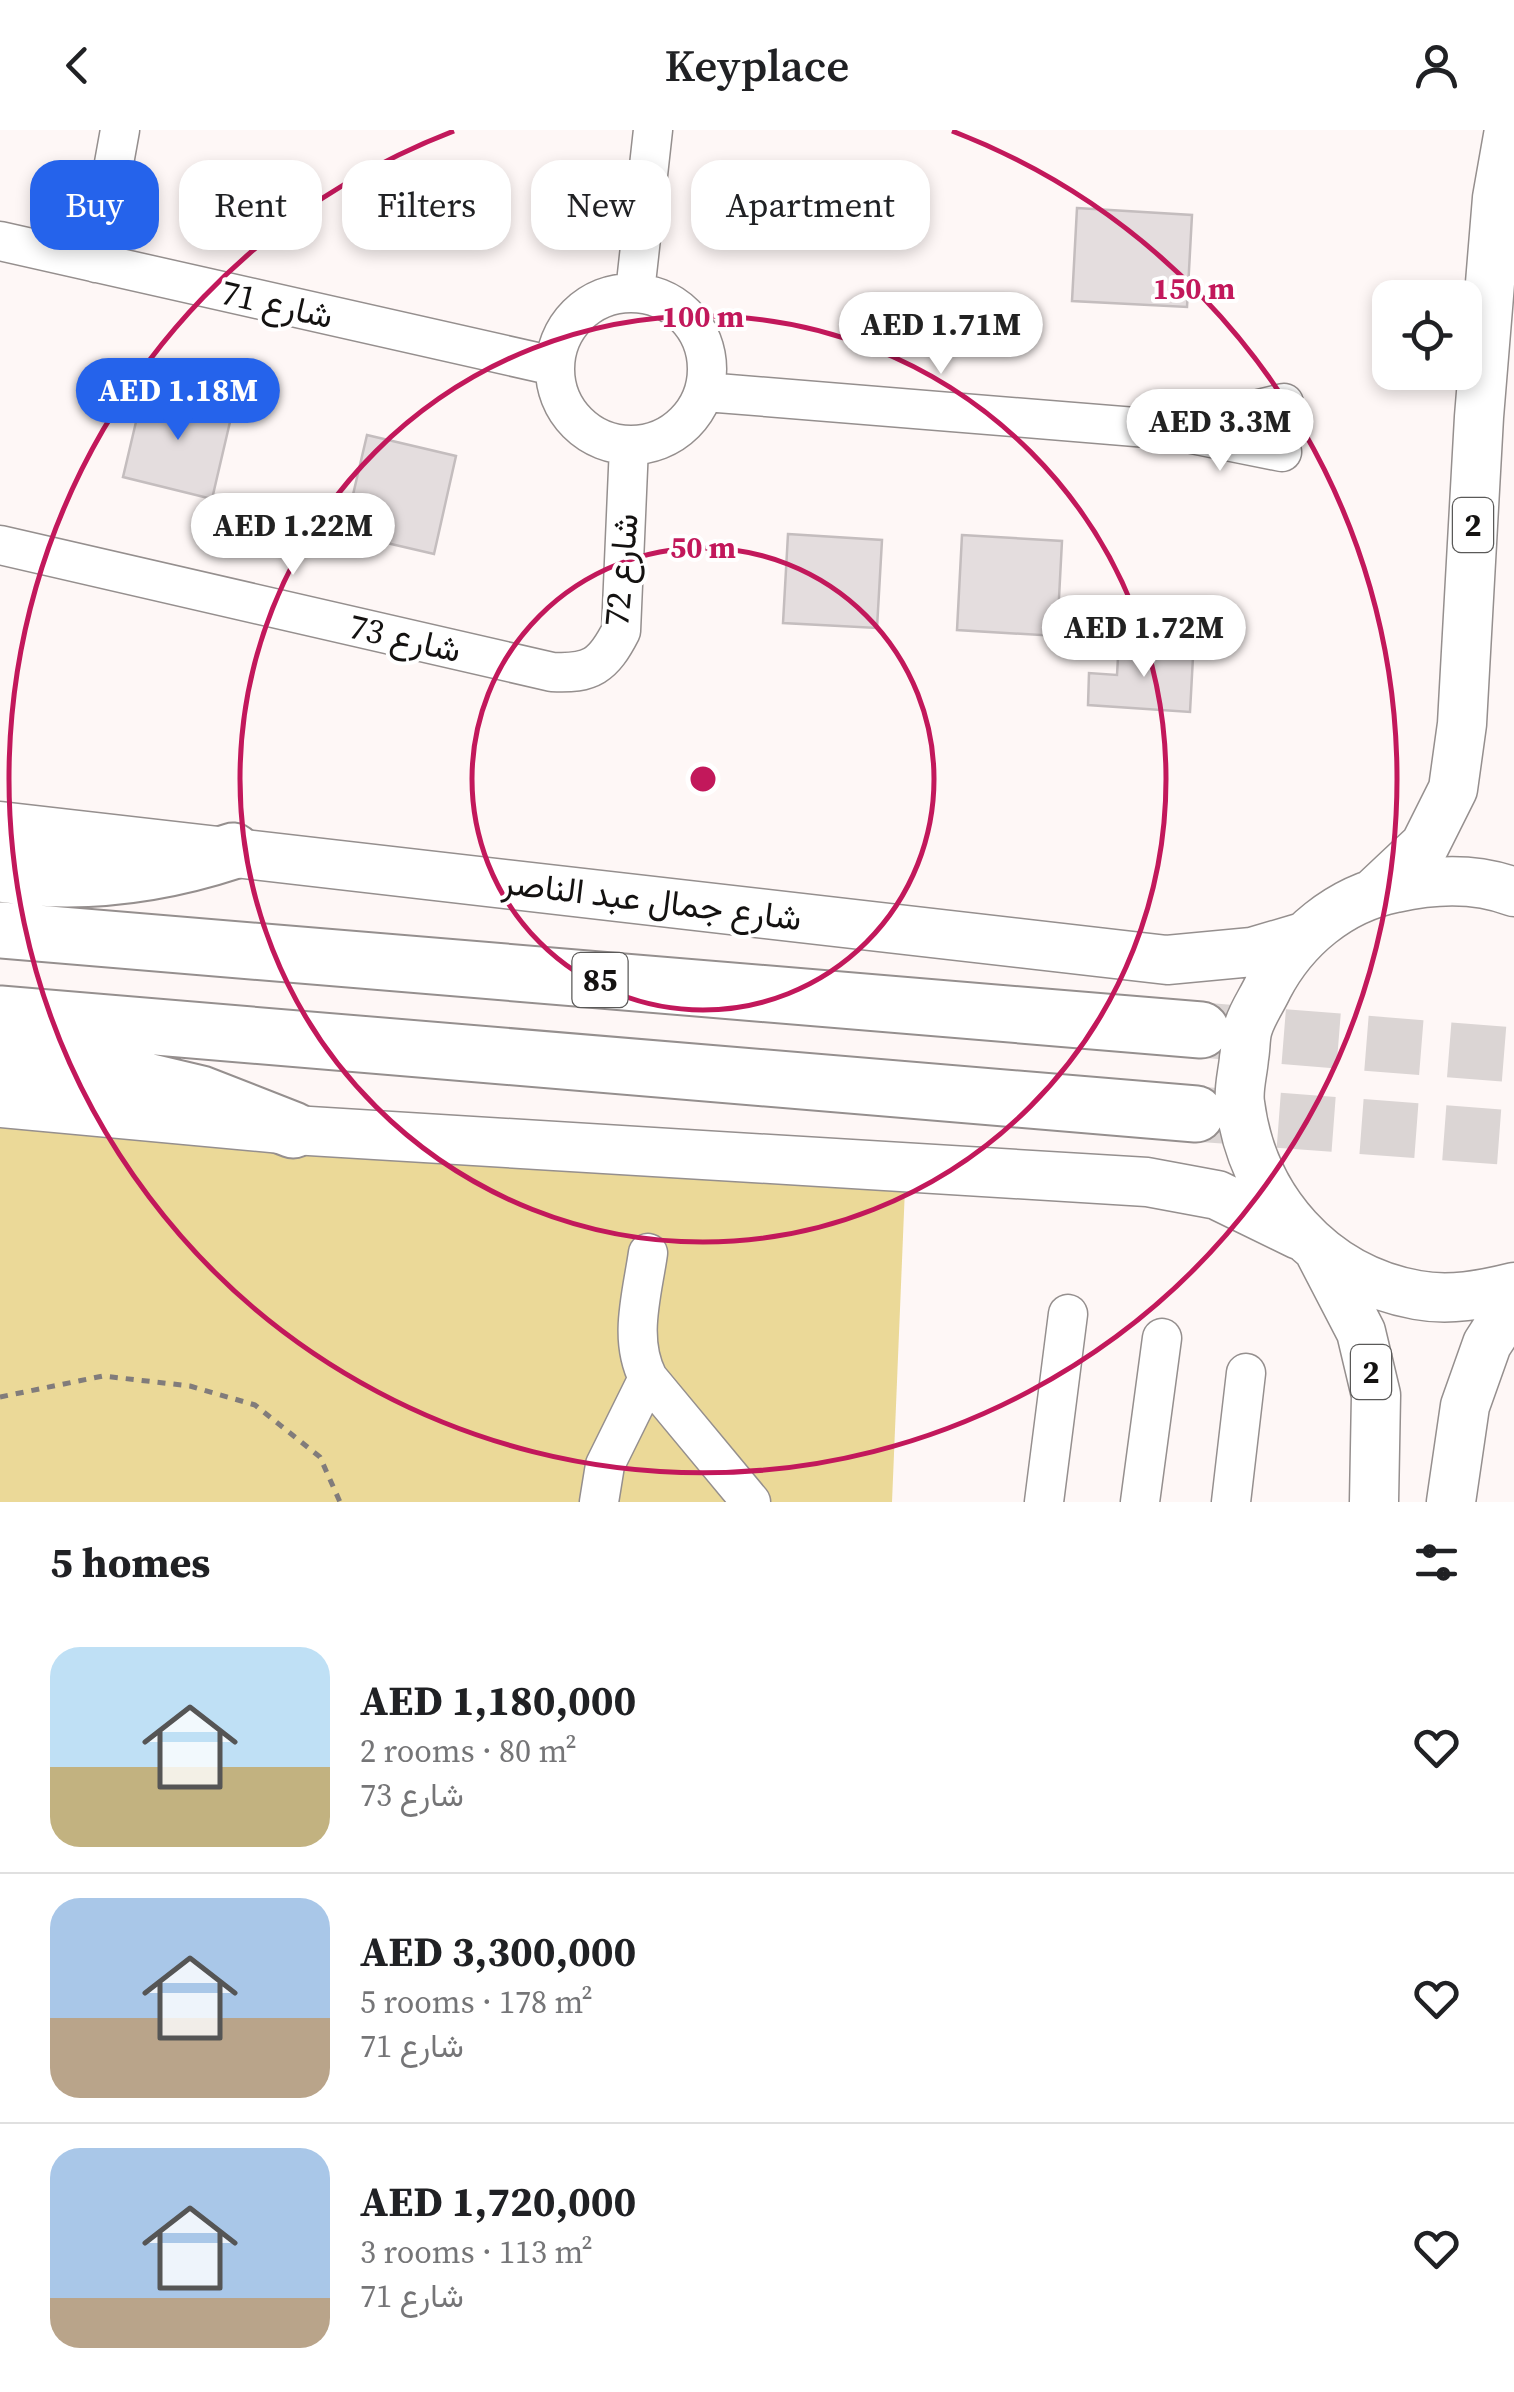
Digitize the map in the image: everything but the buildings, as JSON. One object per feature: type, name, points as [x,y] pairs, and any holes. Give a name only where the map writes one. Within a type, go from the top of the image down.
[{"type":"highway","points":[[0,874],[55,880],[128,876],[198,862],[233,850]]},
{"type":"highway","name":"85","points":[[0,930],[1200,1030]]},
{"type":"highway","points":[[0,1014],[1196,1114]]},
{"type":"highway","points":[[0,1064],[142,1080],[201,1094],[292,1130]]},
{"type":"main road","name":"2","points":[[1375,892],[1425,845],[1454,788],[1462,724],[1487,317],[1497,198],[1509,130]]},
{"type":"main road","name":"شارع جمال عبد الناصر","points":[[0,826],[1168,960],[1252,952],[1303,937]]},
{"type":"main road","name":"2","points":[[1374,1502],[1376,1395],[1361,1332],[1310,1244],[1257,1173],[1239,1100],[1248,1026],[1282,960],[1303,937],[1337,911],[1375,892],[1434,879],[1494,884],[1514,892]]},
{"type":"main road","points":[[0,1103],[292,1130],[1147,1182],[1217,1195],[1310,1244]]},
{"type":"main road","name":"2","points":[[1310,1244],[1366,1281],[1418,1296],[1472,1297],[1514,1287]]},
{"type":"main road","points":[[1451,1502],[1465,1406],[1487,1344],[1514,1302]]},
{"type":"street","points":[[96,263],[120,130]]},
{"type":"street","points":[[635,292],[653,130]]},
{"type":"street","name":"شارع 71","points":[[0,241],[554,366]]},
{"type":"street","points":[[635,292],[668,302],[694,325],[707,357],[705,392],[694,414],[676,432],[654,443],[628,446],[599,440],[574,422],[558,396],[554,366],[561,337],[579,312],[604,297],[635,292]]},
{"type":"street","points":[[705,392],[1172,430],[1282,452]]},
{"type":"street","points":[[1172,430],[1284,402]]},
{"type":"street","name":"شارع 72","points":[[577,674],[596,666],[611,652],[621,631],[628,446]]},
{"type":"street","name":"شارع 73","points":[[0,545],[552,672],[577,674]]},
{"type":"street","points":[[648,1253],[637,1352],[648,1378],[752,1502]]},
{"type":"street","points":[[1044,1502],[1068,1314]]},
{"type":"street","points":[[1140,1502],[1162,1338]]},
{"type":"street","points":[[1231,1502],[1246,1373]]},
{"type":"street","points":[[599,1502],[605,1465],[648,1378]]},
{"type":"path","points":[[0,1397],[102,1376],[190,1386],[254,1405],[320,1456],[340,1502]]},
{"type":"shaded area","points":[[0,1078],[906,1164],[892,1502],[0,1502]]},
{"type":"tunnel","points":[[1201,1030],[1514,1055]]},
{"type":"tunnel","points":[[1196,1114],[1514,1138]]}]
